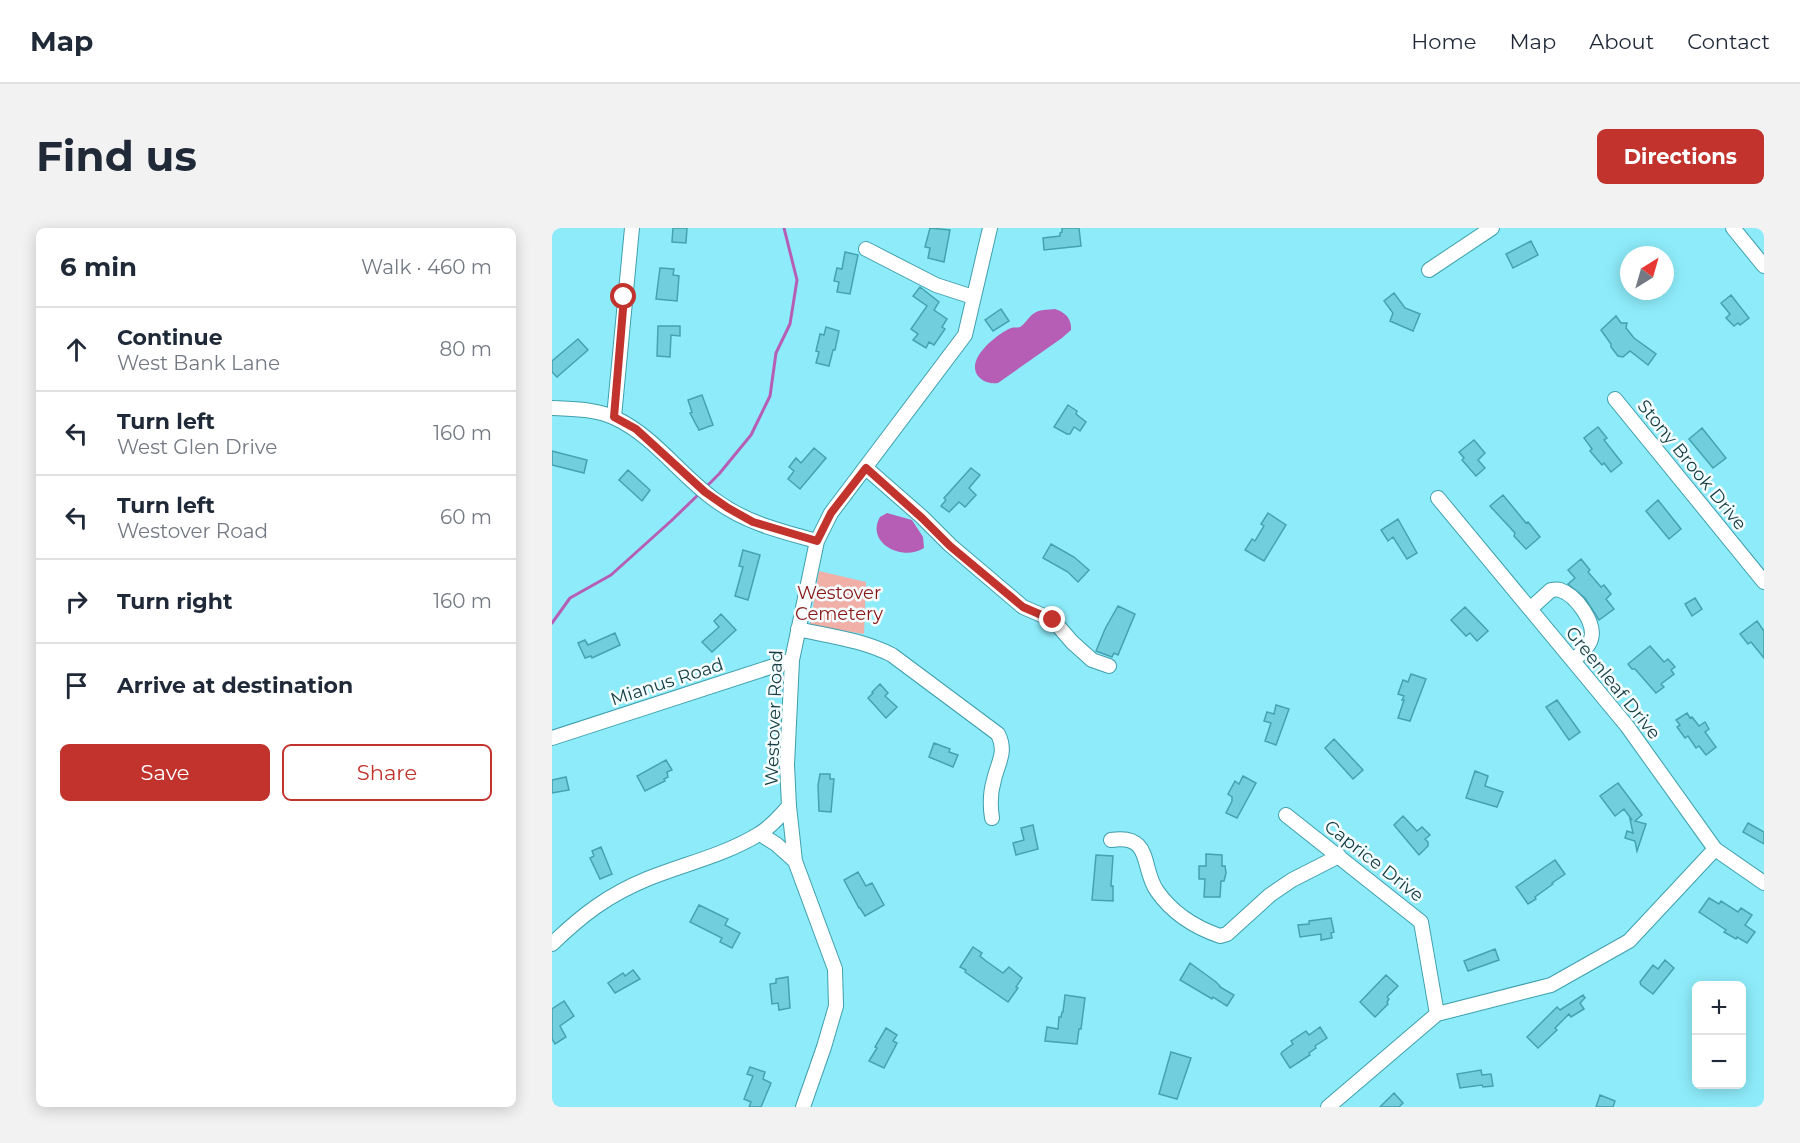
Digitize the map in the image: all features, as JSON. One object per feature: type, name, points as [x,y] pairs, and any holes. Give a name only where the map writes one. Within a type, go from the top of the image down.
[{"type":"street","points":[[614,417],[632,228]]},
{"type":"street","name":"Westover Road","points":[[803,1107],[836,1006],[835,969],[795,861],[789,806],[787,765],[792,660],[798,629],[817,541],[831,513],[965,335],[990,228]]},
{"type":"street","points":[[1429,270],[1492,228]]},
{"type":"street","points":[[1733,228],[1764,266]]},
{"type":"street","points":[[866,249],[936,285],[973,297]]},
{"type":"street","name":"Stony Brook Drive","points":[[1615,399],[1764,582]]},
{"type":"street","points":[[552,408],[579,409],[614,417],[636,429],[714,499],[753,522],[817,541]]},
{"type":"street","points":[[866,468],[950,546],[1023,607],[1053,620],[1092,660],[1109,666]]},
{"type":"street","name":"Greenleaf Drive","points":[[1438,498],[1627,726],[1715,849],[1764,883]]},
{"type":"street","points":[[1530,609],[1551,590],[1561,590],[1580,606],[1590,623],[1592,637],[1591,642],[1573,661]]},
{"type":"street","points":[[798,629],[879,648],[892,655],[998,734],[1003,743],[1002,757],[994,780],[990,804],[993,818]]},
{"type":"street","name":"Mianus Road","points":[[552,738],[792,660]]},
{"type":"street","points":[[552,944],[580,917],[604,900],[645,879],[730,848],[760,834],[776,822],[789,806]]},
{"type":"street","name":"Caprice Drive","points":[[1286,815],[1421,922],[1437,1014]]},
{"type":"street","points":[[760,834],[776,844],[795,861]]},
{"type":"street","points":[[1111,840],[1123,838],[1140,847],[1145,855],[1155,888],[1171,908],[1187,921],[1220,936],[1227,934],[1270,895],[1292,880],[1339,856]]},
{"type":"street","points":[[1328,1107],[1437,1014],[1551,985],[1629,941],[1715,849]]},
{"type":"green space","name":"Westover Cemetery","points":[[819,571],[866,582],[864,634],[810,625]]},
{"type":"shaded area","points":[[1055,309],[1065,314],[1070,322],[1071,330],[1062,338],[998,383],[987,382],[978,376],[975,369],[976,362],[991,341],[1011,328],[1020,327],[1035,312]]},
{"type":"shaded area","points":[[887,513],[912,520],[923,537],[924,548],[906,553],[888,548],[878,535],[877,526],[880,517]]},
{"type":"building","points":[[673,228],[687,228],[686,243],[672,242]]},
{"type":"building","points":[[930,228],[950,230],[944,262],[928,258],[930,248],[925,247]]},
{"type":"building","points":[[1062,228],[1079,228],[1081,246],[1044,250],[1043,238],[1060,236]]},
{"type":"building","points":[[1531,241],[1538,255],[1513,268],[1506,254]]},
{"type":"building","points":[[845,252],[858,255],[850,294],[837,292],[839,282],[834,281],[837,268],[842,269]]},
{"type":"building","points":[[660,268],[674,269],[673,275],[679,276],[677,301],[656,299]]},
{"type":"building","points":[[920,287],[939,302],[934,310],[947,319],[942,327],[945,329],[934,345],[929,342],[926,348],[913,340],[918,334],[911,329],[927,306],[913,296]]},
{"type":"building","points":[[1394,293],[1405,308],[1420,314],[1413,331],[1390,321],[1393,313],[1384,301]]},
{"type":"building","points":[[1731,295],[1749,318],[1740,325],[1738,323],[1734,326],[1726,318],[1730,314],[1721,303]]},
{"type":"building","points":[[1001,309],[1009,321],[993,331],[985,320]]},
{"type":"building","points":[[1616,316],[1621,323],[1627,323],[1626,328],[1634,338],[1656,354],[1648,365],[1630,351],[1623,357],[1618,356],[1611,347],[1601,330]]},
{"type":"building","points":[[658,326],[680,326],[680,336],[671,335],[670,357],[657,356]]},
{"type":"building","points":[[826,327],[839,331],[829,366],[816,363],[820,334],[824,335]]},
{"type":"building","points":[[578,339],[588,350],[557,377],[552,372],[552,361]]},
{"type":"building","points":[[702,395],[713,425],[699,430],[690,413],[692,412],[688,400]]},
{"type":"building","points":[[1068,405],[1077,411],[1076,414],[1086,422],[1080,431],[1074,427],[1070,434],[1054,427]]},
{"type":"building","points":[[1598,427],[1607,438],[1604,440],[1622,463],[1611,472],[1590,451],[1592,449],[1584,438]]},
{"type":"building","points":[[1702,428],[1726,458],[1713,468],[1689,439]]},
{"type":"building","points":[[1474,440],[1485,453],[1478,460],[1485,468],[1476,476],[1462,460],[1464,458],[1459,452]]},
{"type":"building","points":[[814,448],[826,458],[800,489],[788,479],[794,471],[789,467],[796,458],[801,463]]},
{"type":"building","points":[[552,451],[587,460],[584,473],[552,465]]},
{"type":"building","points":[[971,468],[980,475],[969,488],[976,495],[965,507],[959,502],[949,512],[941,506],[946,500],[944,498]]},
{"type":"building","points":[[628,470],[650,490],[642,501],[619,480]]},
{"type":"building","points":[[1503,495],[1540,537],[1526,549],[1514,536],[1515,533],[1490,506]]},
{"type":"building","points":[[1658,500],[1681,529],[1669,539],[1646,511]]},
{"type":"building","points":[[1268,513],[1286,525],[1264,561],[1245,550],[1252,539],[1255,541],[1264,526],[1261,524]]},
{"type":"building","points":[[1398,519],[1417,553],[1407,559],[1393,537],[1388,541],[1381,530]]},
{"type":"building","points":[[1051,544],[1074,557],[1089,570],[1078,582],[1068,572],[1043,558]]},
{"type":"building","points":[[743,550],[760,555],[748,600],[735,596],[743,567],[739,566]]},
{"type":"building","points":[[1581,559],[1590,570],[1588,572],[1601,587],[1604,585],[1611,594],[1606,599],[1614,609],[1599,620],[1585,598],[1568,584],[1575,578],[1568,570]]},
{"type":"building","points":[[1695,598],[1702,609],[1692,616],[1685,604]]},
{"type":"building","points":[[1118,606],[1135,614],[1118,655],[1114,653],[1112,657],[1096,651]]},
{"type":"building","points":[[1465,607],[1488,631],[1477,641],[1470,633],[1466,636],[1451,620]]},
{"type":"building","points":[[721,614],[736,630],[712,652],[702,642],[719,627],[714,621]]},
{"type":"building","points":[[1757,621],[1764,631],[1764,658],[1751,642],[1748,644],[1740,634]]},
{"type":"building","points":[[615,633],[620,645],[592,658],[591,656],[585,658],[578,643],[585,640],[588,645]]},
{"type":"building","points":[[1650,646],[1664,662],[1668,659],[1675,667],[1671,670],[1674,674],[1661,684],[1664,687],[1656,693],[1628,664]]},
{"type":"building","points":[[1411,674],[1426,679],[1410,721],[1398,718],[1404,696],[1398,694],[1403,680],[1408,682]]},
{"type":"building","points":[[880,684],[888,693],[885,696],[897,707],[886,718],[868,698]]},
{"type":"building","points":[[1557,700],[1580,732],[1569,740],[1546,707]]},
{"type":"building","points":[[1276,705],[1289,709],[1276,745],[1265,741],[1271,723],[1264,721],[1267,712],[1274,714]]},
{"type":"building","points":[[1687,713],[1699,726],[1705,722],[1709,729],[1705,732],[1716,747],[1706,755],[1699,746],[1696,748],[1688,736],[1685,738],[1677,727],[1680,725],[1676,720]]},
{"type":"building","points":[[1334,739],[1363,770],[1353,779],[1325,748]]},
{"type":"building","points":[[934,743],[958,755],[953,767],[929,757]]},
{"type":"building","points":[[666,760],[672,770],[667,772],[668,777],[664,779],[665,781],[645,791],[637,776]]},
{"type":"building","points":[[1475,771],[1488,776],[1485,786],[1503,792],[1497,807],[1466,798]]},
{"type":"building","points":[[820,774],[830,774],[830,779],[834,779],[831,812],[819,811]]},
{"type":"building","points":[[1243,776],[1256,783],[1237,818],[1226,813],[1232,801],[1232,797],[1228,794],[1235,781],[1239,784]]},
{"type":"building","points":[[566,777],[569,790],[552,793],[552,780]]},
{"type":"building","points":[[1618,783],[1642,815],[1635,821],[1646,824],[1637,851],[1635,841],[1625,838],[1627,831],[1633,833],[1630,819],[1632,820],[1624,809],[1615,816],[1600,796]]},
{"type":"building","points":[[1403,816],[1417,831],[1422,827],[1430,835],[1425,839],[1428,846],[1419,855],[1394,825]]},
{"type":"building","points":[[1748,823],[1764,832],[1764,844],[1743,832]]},
{"type":"building","points":[[1033,825],[1038,849],[1016,855],[1013,843],[1024,840],[1021,828]]},
{"type":"building","points":[[601,847],[612,874],[600,879],[590,858],[594,856],[592,851]]},
{"type":"building","points":[[1206,854],[1222,855],[1222,866],[1225,866],[1226,873],[1224,881],[1221,881],[1220,897],[1204,897],[1205,879],[1199,879],[1199,866],[1206,866]]},
{"type":"building","points":[[1096,855],[1113,856],[1111,886],[1113,886],[1113,901],[1092,900]]},
{"type":"building","points":[[1555,860],[1565,874],[1528,904],[1516,887]]},
{"type":"building","points":[[858,872],[866,886],[872,883],[884,905],[865,916],[844,880]]},
{"type":"building","points":[[1709,898],[1719,904],[1721,901],[1738,912],[1741,908],[1752,915],[1745,925],[1755,932],[1747,943],[1724,932],[1726,930],[1699,912]]},
{"type":"building","points":[[699,905],[728,919],[725,925],[740,933],[732,948],[720,942],[722,938],[690,922]]},
{"type":"building","points":[[1331,918],[1334,932],[1331,933],[1332,938],[1321,940],[1321,934],[1300,937],[1298,925]]},
{"type":"building","points":[[973,947],[982,953],[980,956],[1003,973],[1009,967],[1022,978],[1008,1002],[960,967]]},
{"type":"building","points":[[1495,949],[1499,960],[1468,971],[1464,961]]},
{"type":"building","points":[[1665,960],[1674,968],[1653,994],[1640,982],[1653,965],[1658,969]]},
{"type":"building","points":[[1190,963],[1234,995],[1227,1006],[1180,980]]},
{"type":"building","points":[[633,970],[640,979],[615,993],[608,983],[623,973],[625,976]]},
{"type":"building","points":[[1386,975],[1398,986],[1387,997],[1388,1004],[1375,1017],[1360,1002]]},
{"type":"building","points":[[788,977],[790,1008],[779,1010],[778,1003],[772,1004],[770,984],[776,983],[776,979]]},
{"type":"building","points":[[1065,995],[1085,998],[1077,1044],[1045,1041],[1047,1027],[1058,1029]]},
{"type":"building","points":[[1583,995],[1585,998],[1580,1003],[1584,1009],[1571,1017],[1569,1014],[1555,1028],[1557,1030],[1538,1048],[1527,1037],[1557,1007],[1560,1010]]},
{"type":"building","points":[[564,1001],[574,1016],[560,1026],[566,1037],[555,1044],[552,1039],[552,1009]]},
{"type":"building","points":[[1320,1027],[1327,1038],[1315,1046],[1316,1048],[1309,1053],[1310,1055],[1290,1068],[1282,1052],[1293,1044],[1291,1041],[1306,1031],[1309,1035]]},
{"type":"building","points":[[886,1028],[897,1035],[893,1041],[897,1043],[884,1068],[869,1061]]},
{"type":"building","points":[[1171,1052],[1191,1058],[1177,1099],[1159,1094]]},
{"type":"building","points":[[750,1067],[765,1072],[763,1079],[771,1083],[761,1107],[749,1107],[751,1102],[744,1099],[753,1076],[747,1074]]},
{"type":"building","points":[[1481,1070],[1482,1075],[1491,1074],[1493,1086],[1460,1088],[1457,1074]]},
{"type":"building","points":[[1394,1093],[1403,1103],[1399,1107],[1380,1107]]},
{"type":"building","points":[[1600,1095],[1615,1101],[1613,1107],[1596,1107]]},
{"type":"waterway","points":[[706,487],[751,435],[770,396],[776,353],[790,324],[797,280],[784,228]]},
{"type":"waterway","points":[[552,623],[570,598],[611,575],[699,494]]},
{"type":"route","points":[[624,297],[614,417],[636,429],[714,499],[753,522],[817,541],[831,513],[866,468],[950,546],[1023,607],[1053,620]]}]
